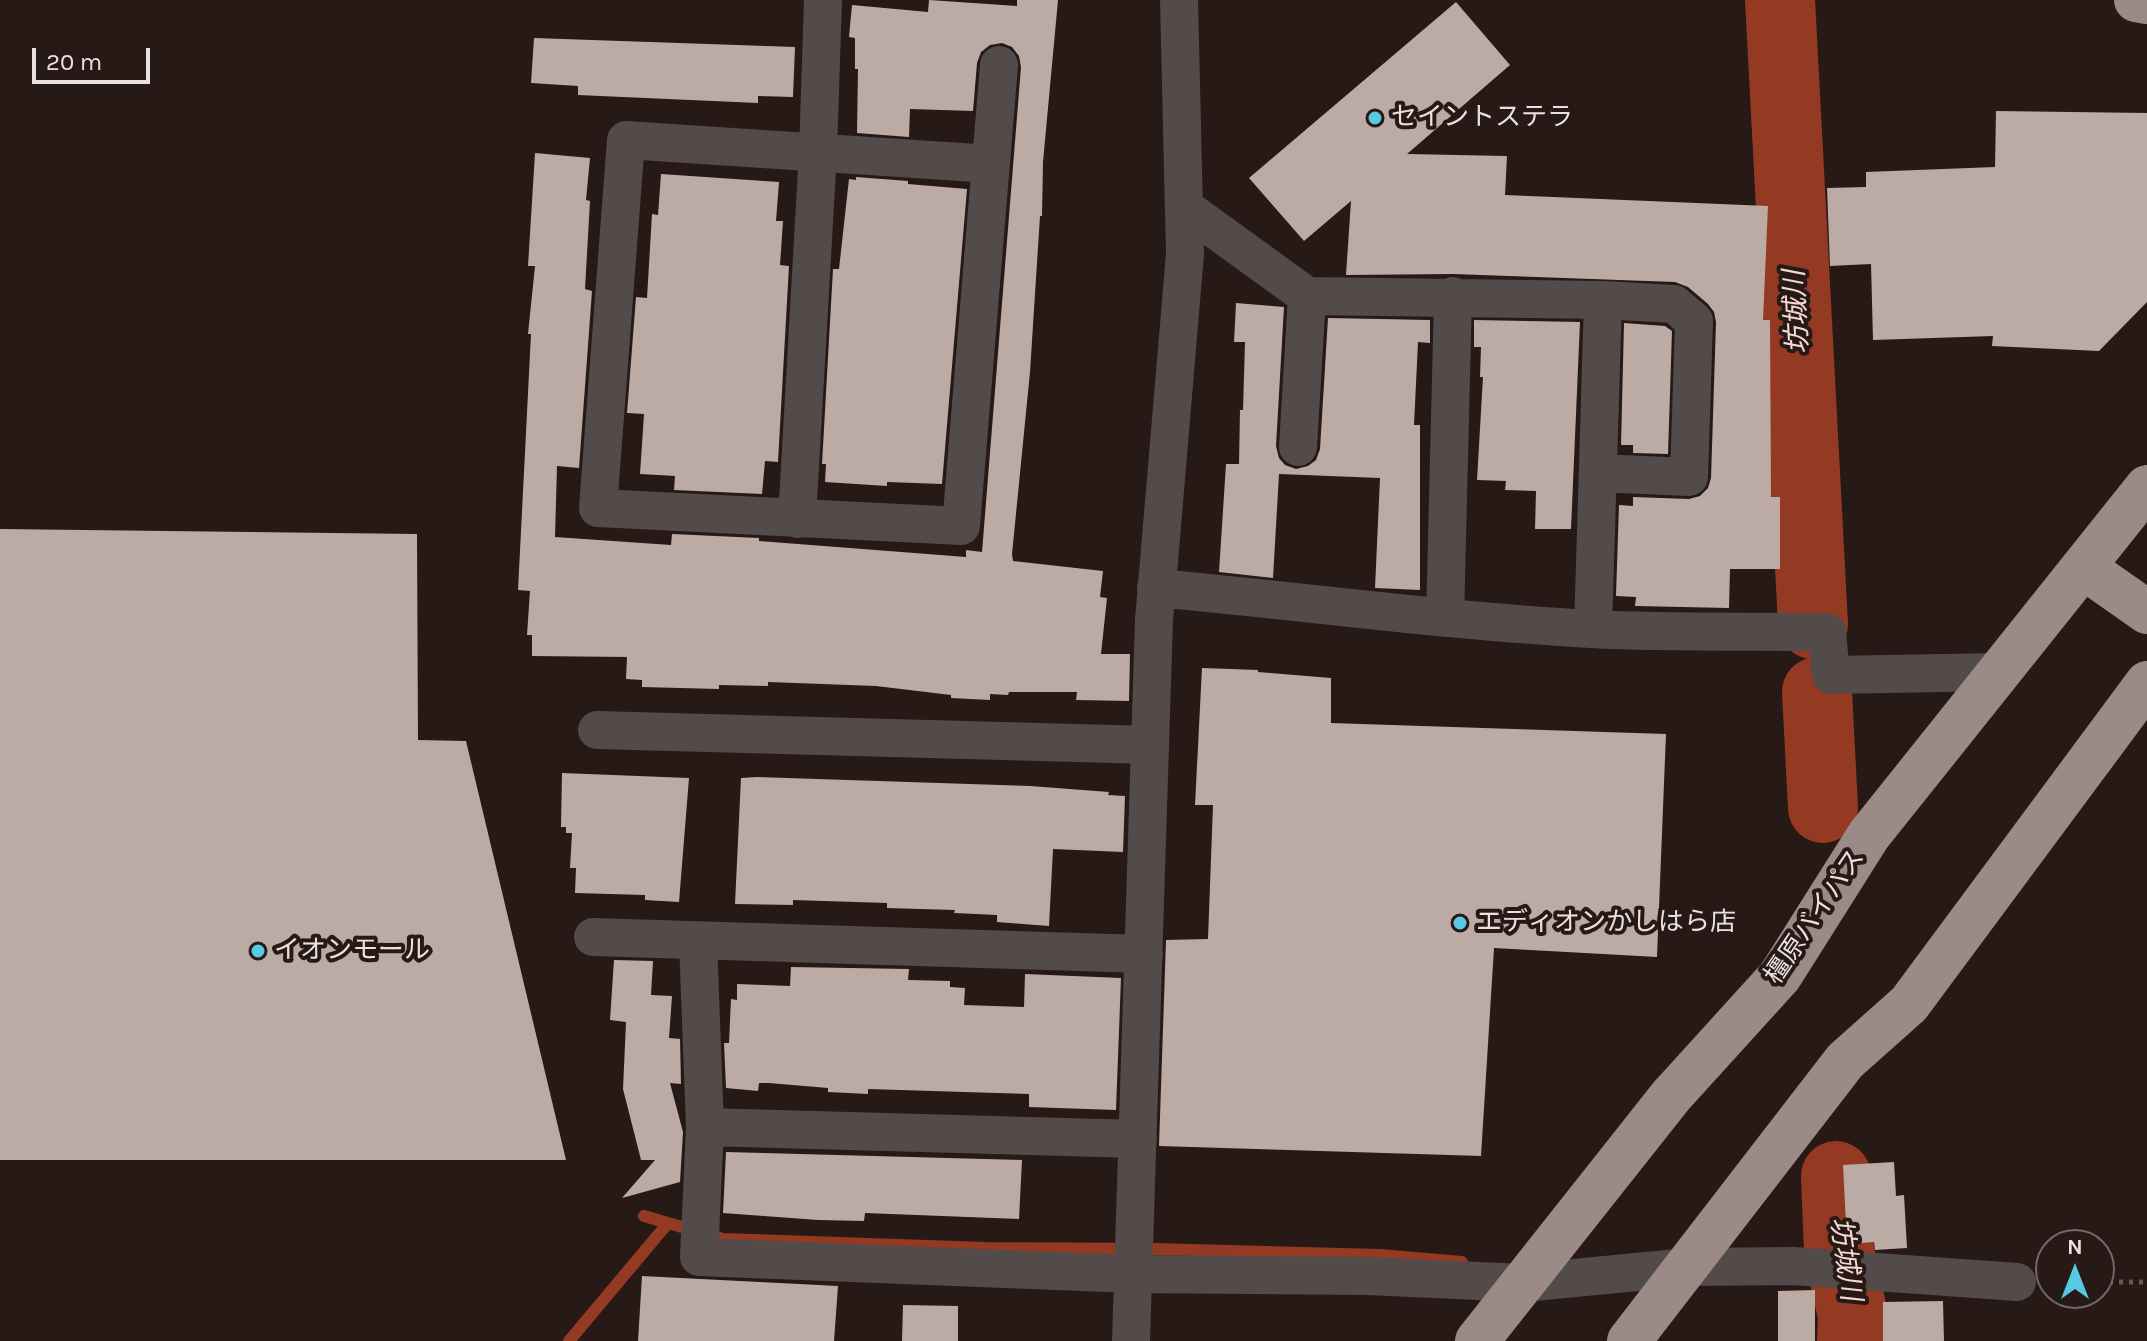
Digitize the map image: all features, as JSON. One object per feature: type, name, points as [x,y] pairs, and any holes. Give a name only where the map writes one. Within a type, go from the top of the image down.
[{"type":"highway","points":[[2136,0],[2147,2]]},
{"type":"highway","name":"橿原バイパス","points":[[1477,1341],[1671,1096],[1780,976],[1869,835],[2147,487]]},
{"type":"highway","points":[[2083,567],[2147,612]]},
{"type":"highway","points":[[1629,1341],[1845,1061],[1909,1004],[2147,683]]},
{"type":"street","points":[[797,519],[818,152],[823,0]]},
{"type":"street","points":[[1131,1341],[1156,588],[1185,254],[1179,0]]},
{"type":"street","points":[[991,164],[626,140],[598,508],[961,526],[991,164],[999,65]]},
{"type":"street","points":[[1184,207],[1307,296],[1453,296],[1674,304],[1694,321],[1689,477],[1598,473]]},
{"type":"street","points":[[1298,447],[1307,296]]},
{"type":"street","points":[[1445,618],[1453,296]]},
{"type":"street","points":[[1593,629],[1603,300]]},
{"type":"street","points":[[1156,588],[1445,618],[1593,629],[1827,632],[1831,675],[1999,672]]},
{"type":"street","points":[[597,730],[1150,745]]},
{"type":"street","points":[[593,937],[1144,954]]},
{"type":"street","points":[[698,941],[705,1127],[699,1257],[1133,1274],[1367,1276],[1523,1283],[1688,1267],[1793,1266],[2017,1282]]},
{"type":"street","points":[[705,1127],[1138,1139]]},
{"type":"path","points":[[2115,1282],[2147,1282]]},
{"type":"building","points":[[929,0],[1017,6],[1017,0],[1058,0],[1043,162],[1030,372],[1012,554],[1013,561],[1103,571],[1100,597],[1107,598],[1101,654],[1130,654],[1129,701],[1076,700],[1077,692],[1009,692],[1008,695],[990,694],[990,700],[951,698],[951,695],[876,686],[768,682],[768,686],[719,685],[719,689],[642,687],[642,680],[626,679],[627,657],[532,656],[532,635],[527,635],[530,591],[518,590],[531,334],[528,334],[535,266],[528,266],[535,153],[590,158],[585,289],[592,291],[579,468],[557,466],[555,537],[671,545],[672,534],[759,538],[759,541],[966,557],[966,550],[982,552],[1021,67],[1019,56],[1012,47],[1002,43],[990,45],[981,52],[977,63],[973,111],[910,109],[909,137],[857,133],[858,69],[855,69],[855,38],[849,37],[852,5],[928,12]]},
{"type":"building","points":[[1456,2],[1510,65],[1407,154],[1507,156],[1505,195],[1768,206],[1763,320],[1770,320],[1771,497],[1780,497],[1780,569],[1730,569],[1729,608],[1635,606],[1636,597],[1616,596],[1619,505],[1633,506],[1633,497],[1689,499],[1700,496],[1708,488],[1711,478],[1716,322],[1708,304],[1688,287],[1675,282],[1453,274],[1346,275],[1351,201],[1304,241],[1249,178]]},
{"type":"building","points":[[534,38],[795,47],[793,97],[758,96],[758,103],[578,95],[578,86],[531,83]]},
{"type":"building","points":[[1996,111],[2147,113],[2147,302],[2099,351],[1992,346],[1993,336],[1873,340],[1871,264],[1830,266],[1827,188],[1866,187],[1866,172],[1995,167]]},
{"type":"building","points":[[661,174],[779,182],[776,221],[783,221],[780,265],[789,266],[778,462],[765,461],[762,494],[674,490],[675,476],[640,474],[644,414],[627,413],[636,297],[647,298],[652,214],[658,215]]},
{"type":"building","points":[[856,177],[967,189],[942,484],[887,482],[887,486],[825,482],[826,464],[822,464],[833,269],[839,269],[849,179],[856,180]]},
{"type":"building","points":[[1236,303],[1284,307],[1276,446],[1279,458],[1285,465],[1296,469],[1316,460],[1320,449],[1328,318],[1430,320],[1430,343],[1418,342],[1414,425],[1420,425],[1420,590],[1375,588],[1380,478],[1279,474],[1273,578],[1219,572],[1226,464],[1239,464],[1240,410],[1243,410],[1245,342],[1234,342]]},
{"type":"building","points":[[1474,320],[1580,322],[1571,529],[1535,529],[1536,491],[1505,490],[1506,481],[1477,480],[1483,377],[1480,377],[1481,347],[1474,347]]},
{"type":"building","points":[[1624,323],[1665,326],[1672,331],[1668,454],[1633,453],[1633,445],[1621,445]]},
{"type":"building","name":"イオンモール","points":[[0,529],[417,534],[418,740],[466,741],[566,1160],[0,1160]]},
{"type":"building","name":"エディオンかしはら店","points":[[1202,668],[1331,678],[1331,723],[1666,734],[1657,957],[1494,948],[1481,1156],[1159,1146],[1166,940],[1208,939],[1213,805],[1195,805]]},
{"type":"building","points":[[562,773],[689,778],[679,902],[645,900],[645,895],[575,893],[576,868],[570,868],[572,833],[566,833],[566,827],[561,827]]},
{"type":"building","points":[[741,778],[1030,786],[1109,792],[1108,795],[1125,796],[1123,852],[1053,849],[1049,926],[997,922],[997,915],[954,913],[955,910],[887,908],[887,903],[793,900],[793,905],[735,904]]},
{"type":"building","points":[[614,960],[653,961],[651,995],[672,996],[669,1038],[680,1039],[681,1084],[670,1083],[683,1132],[680,1182],[622,1198],[655,1160],[641,1160],[623,1089],[626,1022],[610,1020]]},
{"type":"building","points":[[791,967],[909,969],[908,980],[950,981],[950,987],[965,988],[964,1005],[1024,1007],[1025,974],[1121,978],[1116,1110],[1029,1107],[1029,1094],[868,1089],[868,1094],[828,1092],[828,1088],[769,1083],[759,1083],[758,1091],[726,1088],[724,1043],[729,1043],[731,999],[737,1000],[737,984],[790,986]]},
{"type":"building","points":[[726,1152],[1022,1160],[1019,1219],[865,1213],[864,1221],[723,1213]]},
{"type":"building","points":[[1894,1162],[1896,1196],[1904,1195],[1907,1248],[1875,1250],[1874,1242],[1847,1244],[1843,1165]]},
{"type":"building","points":[[642,1276],[838,1286],[834,1341],[638,1341]]},
{"type":"building","points":[[1815,1290],[1815,1341],[1778,1341],[1778,1291]]},
{"type":"building","points":[[1943,1301],[1944,1341],[1883,1341],[1883,1302]]},
{"type":"building","points":[[903,1305],[958,1306],[958,1341],[902,1341]]},
{"type":"waterway","name":"坊城川","points":[[1780,0],[1813,624]]},
{"type":"waterway","name":"坊城川","points":[[1817,692],[1823,808]]},
{"type":"waterway","name":"坊城川","points":[[1836,1176],[1839,1251],[1853,1316],[1852,1341]]},
{"type":"waterway","points":[[644,1216],[723,1239],[986,1248],[1380,1255],[1462,1262]]},
{"type":"waterway","points":[[569,1341],[668,1223]]},
{"type":"place","name":"セイントステラ","points":[[1375,118]]},
{"type":"place","name":"エディオンかしはら店","points":[[1460,923]]},
{"type":"place","name":"イオンモール","points":[[258,951]]}]
